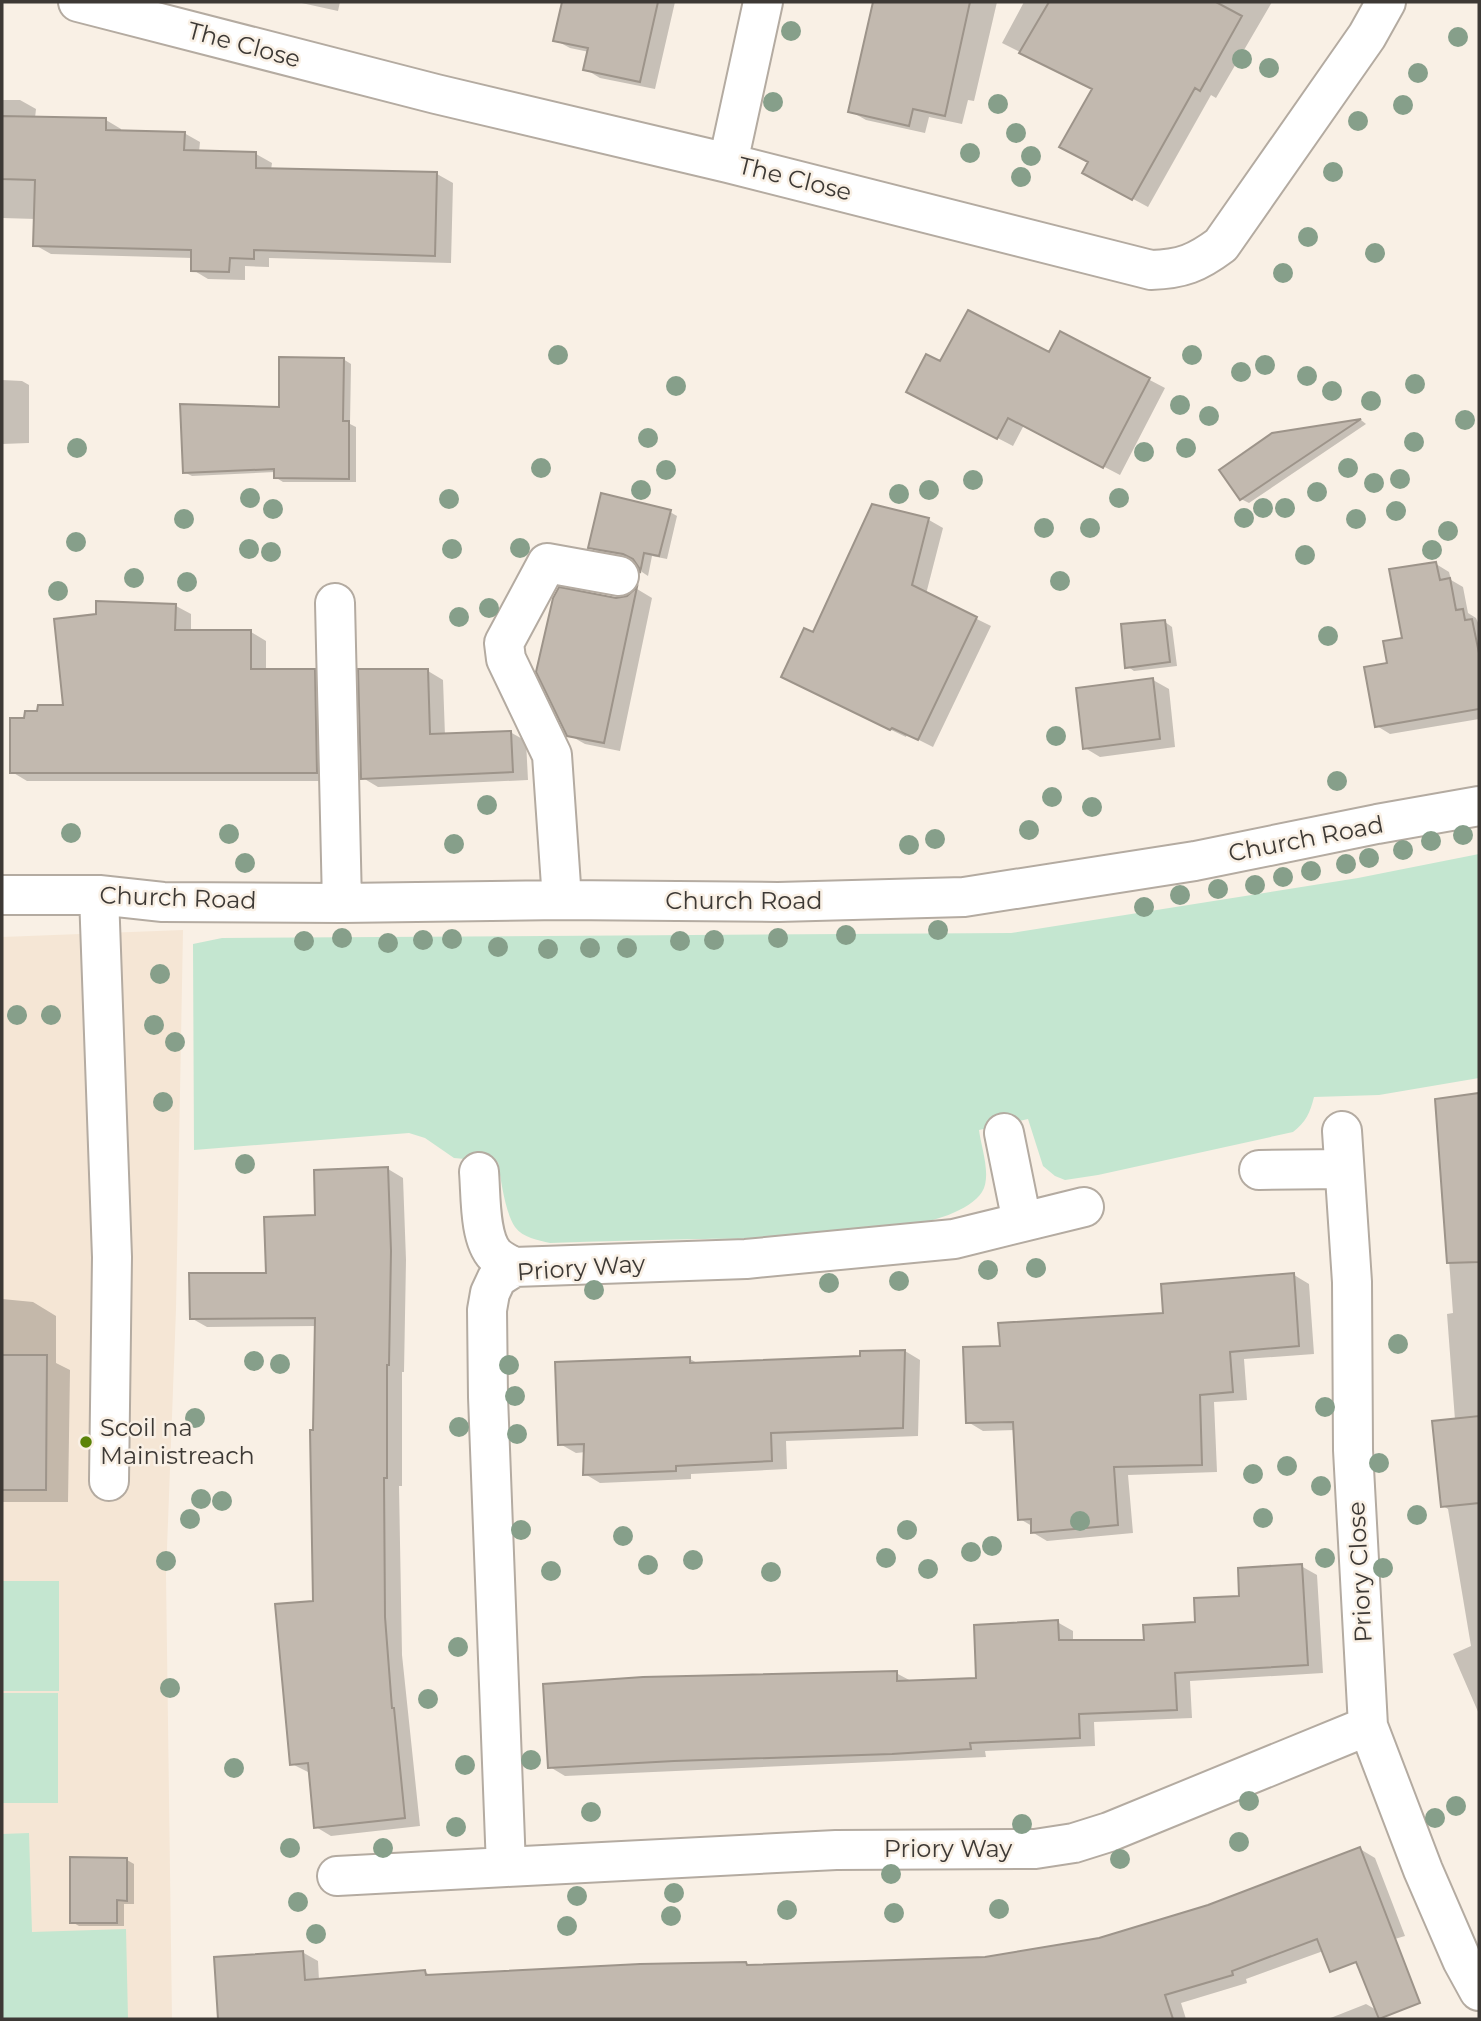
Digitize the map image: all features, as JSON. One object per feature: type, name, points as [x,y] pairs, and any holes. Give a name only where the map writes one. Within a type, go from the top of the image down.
[{"type":"street","name":"The Close","points":[[78,2],[436,94],[728,163],[1151,270],[1173,269],[1199,261],[1222,244],[1367,36],[1386,2]]},
{"type":"street","points":[[728,163],[763,2]]},
{"type":"street","points":[[562,900],[552,755],[506,659],[504,643],[547,563],[618,576]]},
{"type":"street","points":[[335,603],[342,903]]},
{"type":"street","name":"Church Road","points":[[2,895],[99,894],[163,902],[342,903],[562,900],[778,902],[964,897],[1195,861],[1377,824],[1479,807]]},
{"type":"street","points":[[99,894],[111,1257],[109,1481]]},
{"type":"street","name":"Priory Close","points":[[1342,1131],[1352,1283],[1353,1450],[1368,1726],[1419,1859],[1462,1960],[1479,1991]]},
{"type":"street","points":[[1004,1133],[1022,1222]]},
{"type":"street","points":[[1259,1170],[1344,1169]]},
{"type":"street","points":[[479,1172],[484,1232],[489,1247],[497,1257],[514,1267]]},
{"type":"street","name":"Priory Way","points":[[506,1867],[488,1397],[487,1310],[490,1293],[497,1278],[514,1267],[746,1259],[954,1239],[1084,1207]]},
{"type":"street","name":"Priory Way","points":[[337,1876],[836,1850],[1035,1849],[1074,1843],[1109,1832],[1368,1726]]},
{"type":"shaded area","name":"Scoil na Mainistreach","points":[[183,930],[176,1310],[166,1575],[172,2019],[2,2019],[2,937]]},
{"type":"green space","points":[[1479,854],[1479,1078],[1379,1095],[1314,1097],[1307,1117],[1293,1132],[1065,1180],[1043,1166],[1028,1119],[979,1130],[986,1170],[982,1192],[963,1208],[932,1220],[893,1229],[805,1237],[550,1243],[526,1236],[515,1227],[506,1205],[498,1162],[454,1158],[425,1138],[409,1133],[194,1150],[193,944],[222,938],[1011,933],[1358,878]]},
{"type":"green space","points":[[2,1581],[59,1581],[59,1691],[2,1691]]},
{"type":"green space","points":[[2,1693],[58,1693],[58,1803],[2,1803]]},
{"type":"green space","points":[[29,1833],[32,1932],[126,1929],[128,2019],[2,2019],[2,1834]]},
{"type":"building","points":[[562,2],[658,2],[640,82],[583,70],[588,48],[553,41]]},
{"type":"building","points":[[873,2],[970,2],[945,116],[913,109],[909,126],[848,112]]},
{"type":"building","points":[[1049,2],[1216,2],[1242,16],[1200,91],[1195,88],[1132,200],[1082,173],[1088,162],[1059,147],[1092,89],[1019,53]]},
{"type":"building","points":[[2,116],[106,118],[106,130],[185,132],[184,150],[256,152],[256,168],[437,172],[435,256],[254,250],[254,259],[230,258],[229,272],[191,271],[191,250],[33,246],[35,180],[2,179]]},
{"type":"building","points":[[968,310],[1049,352],[1060,331],[1150,378],[1103,468],[1008,418],[997,439],[906,392],[926,354],[940,361]]},
{"type":"building","points":[[279,357],[344,358],[343,421],[349,421],[349,479],[274,478],[274,469],[183,473],[180,404],[279,407]]},
{"type":"building","points":[[1361,419],[1240,500],[1219,470],[1272,433]]},
{"type":"building","points":[[601,493],[671,510],[659,556],[644,553],[640,573],[633,559],[623,554],[588,548]]},
{"type":"building","points":[[872,504],[929,518],[912,585],[977,617],[918,740],[892,728],[890,730],[781,677],[804,628],[813,632]]},
{"type":"building","points":[[1436,562],[1440,580],[1450,578],[1456,610],[1463,609],[1465,620],[1472,619],[1479,653],[1479,709],[1375,727],[1364,667],[1387,663],[1383,641],[1402,638],[1389,569]]},
{"type":"building","points":[[559,587],[616,598],[627,596],[637,587],[604,743],[567,736],[536,672],[553,598]]},
{"type":"building","points":[[96,601],[176,604],[175,630],[251,630],[251,669],[315,669],[317,773],[10,773],[10,718],[24,718],[25,711],[37,711],[38,705],[63,705],[54,619],[96,614]]},
{"type":"building","points":[[1165,620],[1170,662],[1125,668],[1121,624]]},
{"type":"building","points":[[358,669],[428,669],[430,734],[511,731],[513,772],[361,779]]},
{"type":"building","points":[[1153,678],[1160,739],[1083,749],[1076,688]]},
{"type":"building","points":[[1479,1093],[1479,1262],[1447,1263],[1435,1099]]},
{"type":"building","points":[[388,1167],[391,1251],[387,1478],[384,1478],[385,1617],[405,1818],[314,1828],[308,1763],[290,1765],[275,1604],[313,1601],[310,1430],[313,1430],[315,1318],[190,1319],[189,1273],[266,1273],[264,1217],[315,1215],[314,1170]]},
{"type":"building","points":[[1294,1273],[1299,1346],[1230,1352],[1233,1392],[1200,1395],[1202,1465],[1114,1467],[1118,1525],[1031,1533],[1031,1519],[1018,1520],[1013,1422],[966,1423],[963,1347],[1000,1346],[998,1323],[1163,1313],[1161,1284]]},
{"type":"building","points":[[905,1350],[903,1428],[771,1433],[772,1461],[676,1466],[676,1471],[583,1475],[584,1444],[558,1445],[555,1362],[690,1357],[690,1363],[860,1356],[860,1351]]},
{"type":"building","points":[[2,1355],[47,1355],[46,1490],[2,1490]]},
{"type":"building","points":[[1479,1416],[1479,1503],[1441,1507],[1432,1421]]},
{"type":"building","points":[[1302,1564],[1308,1665],[1175,1673],[1177,1710],[1079,1714],[1080,1738],[970,1743],[971,1749],[892,1754],[548,1768],[543,1684],[643,1677],[897,1671],[897,1681],[976,1678],[974,1625],[1058,1620],[1059,1640],[1144,1640],[1143,1625],[1195,1622],[1194,1598],[1239,1596],[1238,1568]]},
{"type":"building","points":[[1360,1847],[1420,2003],[1379,2019],[1356,1962],[1330,1972],[1317,1939],[1232,1971],[1233,1975],[1165,1995],[1173,2019],[218,2019],[214,1957],[303,1951],[305,1980],[425,1970],[426,1975],[640,1964],[746,1962],[747,1965],[985,1957],[1099,1938],[1208,1905]]},
{"type":"building","points":[[70,1857],[127,1858],[127,1901],[117,1900],[117,1923],[70,1923]]},
{"type":"place","name":"Scoil na Mainistreach","points":[[86,1442]]}]
